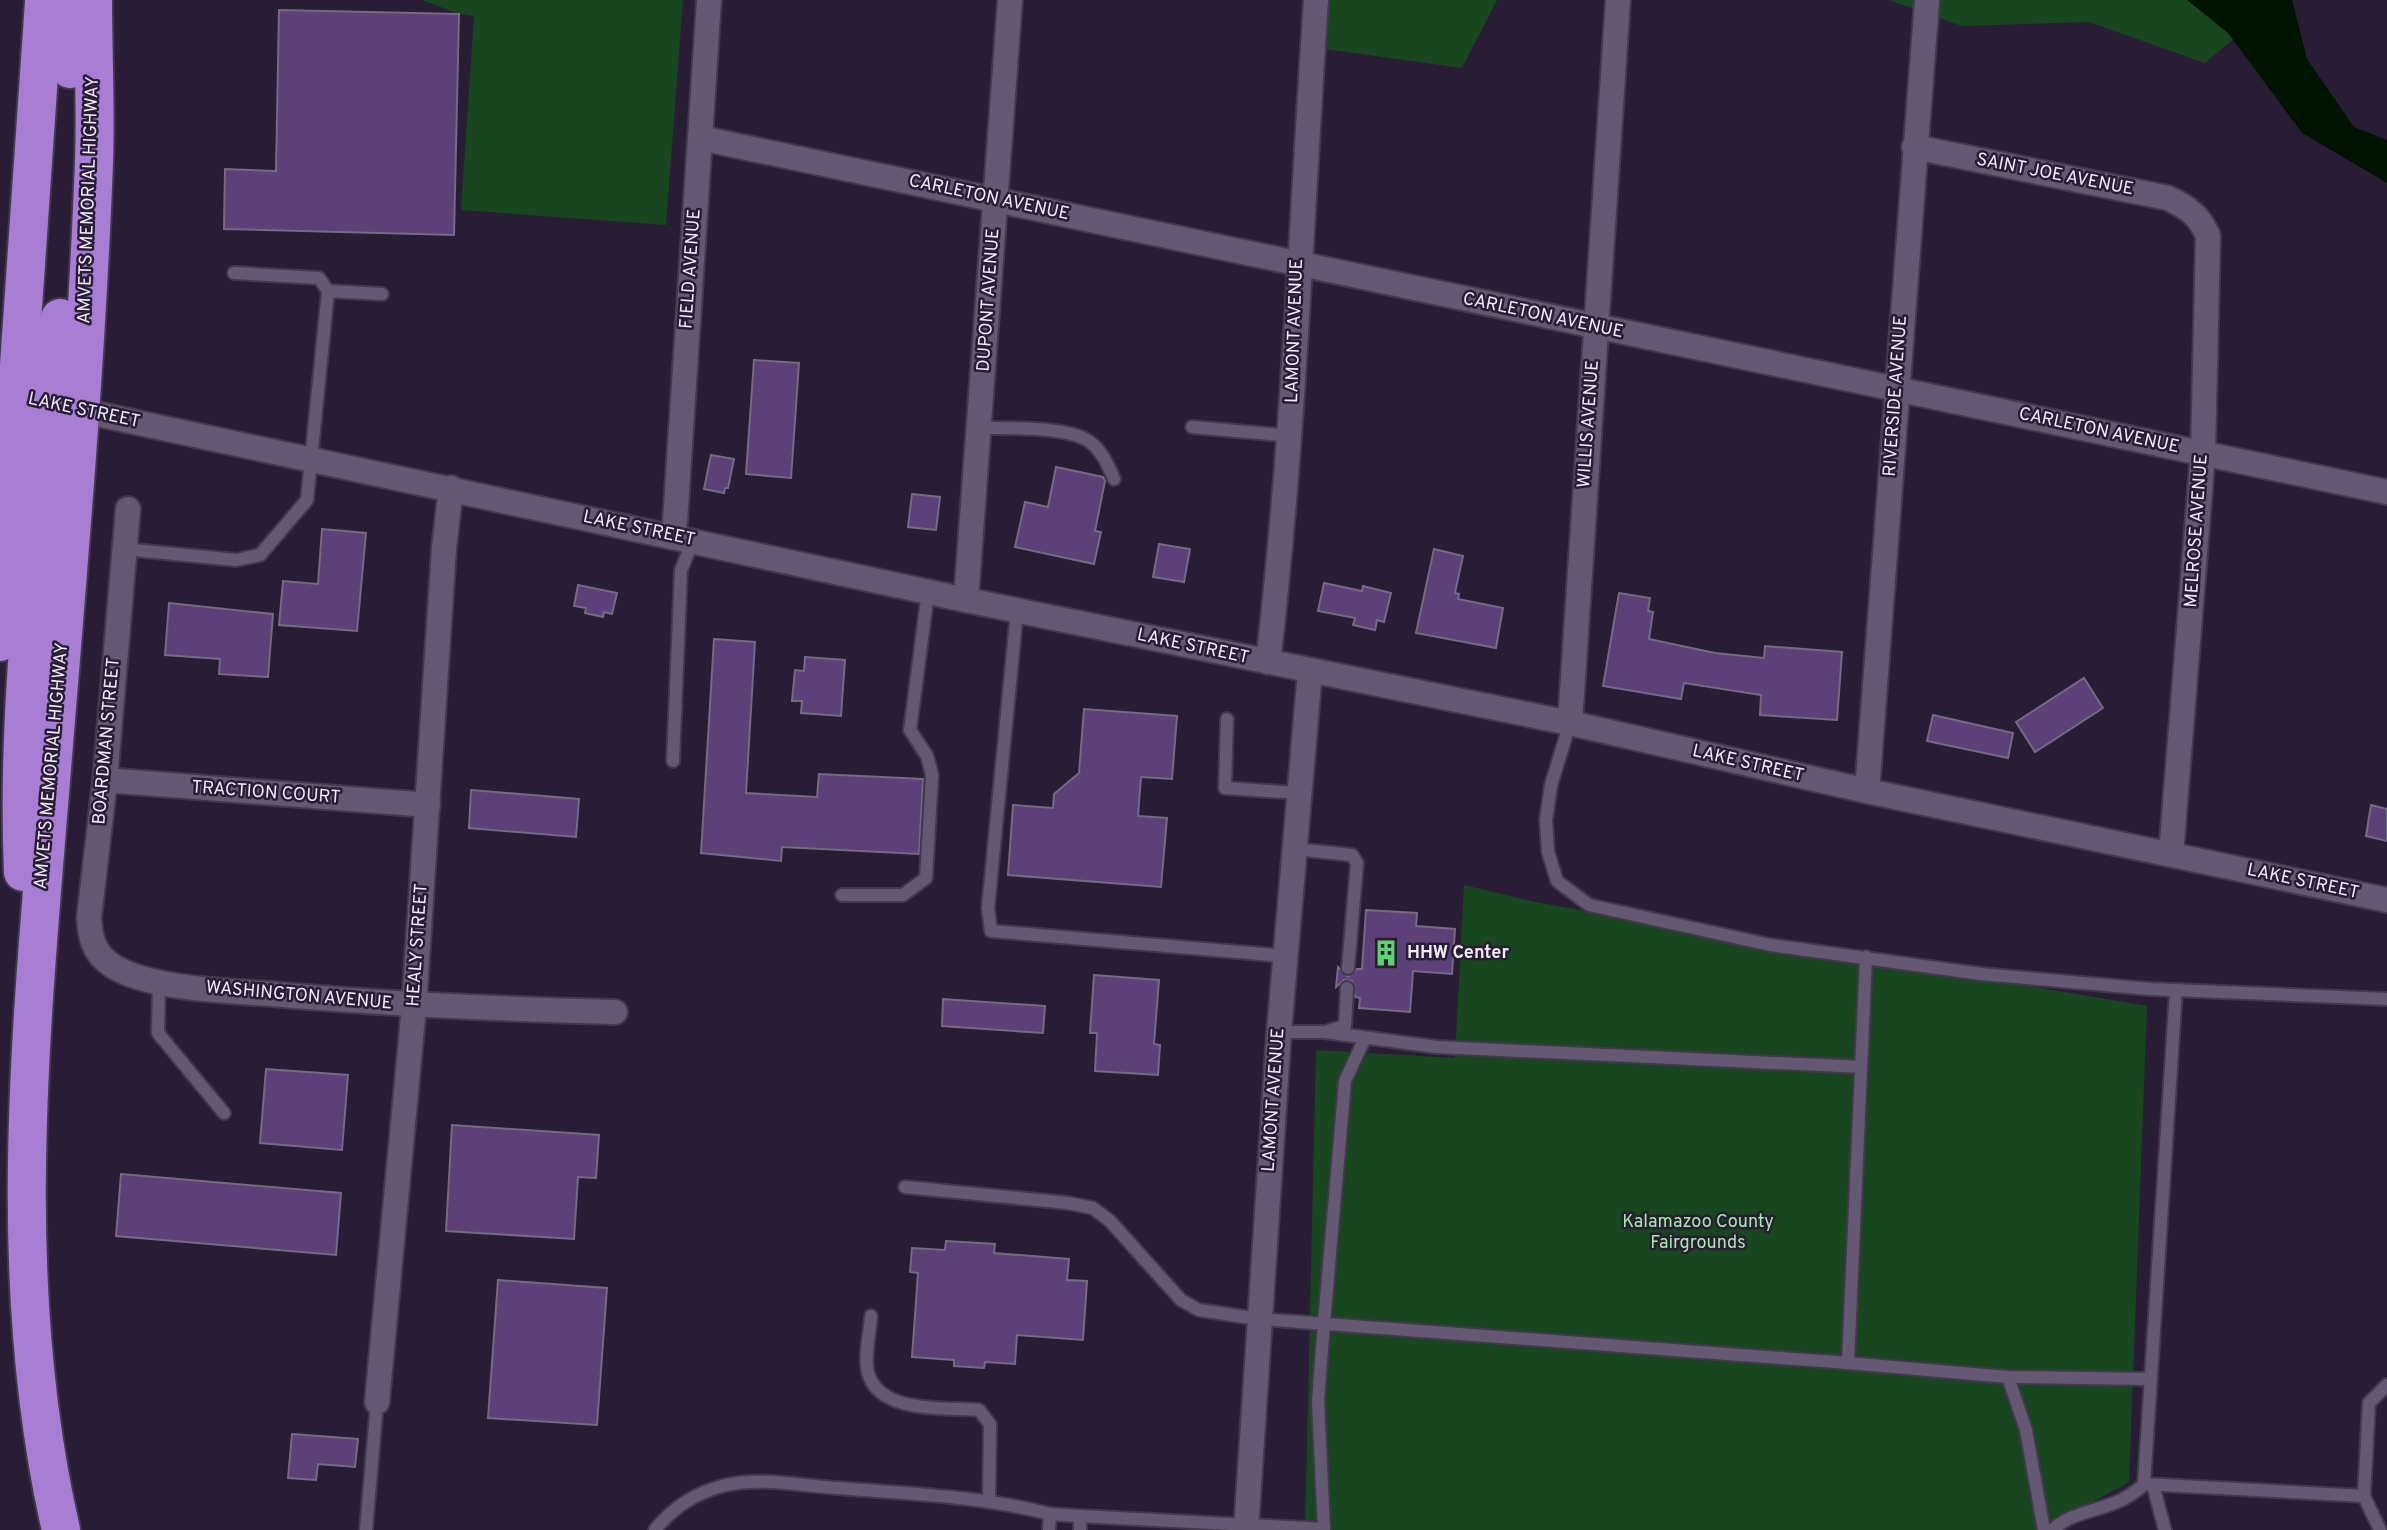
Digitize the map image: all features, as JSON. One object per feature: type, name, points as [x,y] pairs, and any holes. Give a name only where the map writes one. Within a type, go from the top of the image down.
[{"type":"highway","name":"AMVETS MEMORIAL HIGHWAY","points":[[37,401],[44,0]]},
{"type":"highway","points":[[61,1530],[40,1405],[26,1238],[29,1049],[37,949],[25,916],[20,813],[37,401],[62,301],[70,161],[70,71],[64,0]]},
{"type":"highway","name":"AMVETS MEMORIAL HIGHWAY","points":[[0,642],[37,401],[94,158],[93,0]]},
{"type":"street","name":"FIELD AVENUE","points":[[683,539],[700,138],[709,0]]},
{"type":"street","name":"DUPONT AVENUE","points":[[966,600],[1010,0]]},
{"type":"street","name":"LAMONT AVENUE","points":[[1268,662],[1291,436],[1298,262],[1316,0]]},
{"type":"street","name":"WILLIS AVENUE","points":[[1570,723],[1618,0]]},
{"type":"street","name":"RIVERSIDE AVENUE","points":[[1867,791],[1927,0]]},
{"type":"street","name":"CARLETON AVENUE","points":[[700,138],[2387,492]]},
{"type":"street","name":"SAINT JOE AVENUE","points":[[1914,147],[2168,198],[2193,212]]},
{"type":"street","name":"MELROSE AVENUE","points":[[2171,854],[2203,453],[2208,236],[2202,221],[2193,212]]},
{"type":"street","name":"LAKE STREET","points":[[37,401],[1017,611],[1570,723],[1867,791],[2387,900]]},
{"type":"street","name":"HEALY STREET","points":[[377,1402],[414,1006],[444,548],[452,488]]},
{"type":"street","name":"BOARDMAN STREET","points":[[111,965],[93,945],[89,918],[105,780],[128,509]]},
{"type":"street","name":"LAMONT AVENUE","points":[[1246,1527],[1279,1032],[1310,671]]},
{"type":"street","name":"TRACTION COURT","points":[[105,780],[428,805]]},
{"type":"street","name":"WASHINGTON AVENUE","points":[[111,965],[159,981],[216,990],[414,1006],[615,1012]]},
{"type":"lane","points":[[124,550],[236,559],[260,555],[307,500],[309,458],[328,291],[319,278],[234,273]]},
{"type":"lane","points":[[328,291],[382,294]]},
{"type":"lane","points":[[1192,427],[1291,436]]},
{"type":"lane","points":[[979,428],[1076,435],[1092,444],[1114,479]]},
{"type":"lane","points":[[673,761],[683,539]]},
{"type":"lane","points":[[842,895],[903,895],[926,878],[932,775],[928,756],[910,730],[928,592]]},
{"type":"lane","points":[[1017,611],[989,895],[991,931],[1285,956]]},
{"type":"lane","points":[[1227,719],[1225,788],[1299,793]]},
{"type":"lane","points":[[1570,723],[1551,785],[1546,820],[1548,852],[1557,881],[1589,905],[1770,945],[1981,974],[2176,990],[2387,999]]},
{"type":"lane","points":[[1294,849],[1352,855],[1357,863],[1348,968]]},
{"type":"lane","points":[[1848,1363],[1866,957]]},
{"type":"lane","points":[[159,981],[158,1032],[224,1113]]},
{"type":"lane","points":[[1324,1032],[1345,1026],[1347,988]]},
{"type":"lane","points":[[2165,1530],[2148,1485],[2151,1379],[2176,990]]},
{"type":"lane","points":[[1279,1032],[1324,1032],[1437,1047],[1861,1067]]},
{"type":"lane","points":[[655,1530],[673,1510],[689,1500],[737,1483],[778,1483],[989,1501],[1050,1514],[1246,1527],[1324,1529],[1318,1401],[1324,1323],[1345,1082],[1365,1038]]},
{"type":"lane","points":[[905,1187],[1068,1203],[1093,1208],[1110,1221],[1181,1300],[1199,1310],[1259,1318],[2008,1377],[2151,1379]]},
{"type":"lane","points":[[871,1316],[868,1374],[876,1389],[887,1399],[979,1410],[990,1424],[989,1501]]},
{"type":"lane","points":[[2008,1377],[2026,1430],[2043,1530]]},
{"type":"lane","points":[[2380,1530],[2364,1496],[2369,1403],[2387,1385]]},
{"type":"lane","points":[[366,1530],[377,1402]]},
{"type":"lane","points":[[2052,1530],[2061,1522],[2129,1499],[2148,1485],[2364,1496]]},
{"type":"lane","points":[[1049,1530],[1050,1514]]},
{"type":"lane","points":[[1080,1516],[1080,1530]]},
{"type":"green space","points":[[422,0],[683,0],[666,225],[461,210],[474,16],[459,14]]},
{"type":"green space","points":[[1325,0],[1497,0],[1462,68],[1325,49]]},
{"type":"green space","points":[[1889,0],[2214,0],[2243,31],[2205,63],[2089,22],[1962,26]]},
{"type":"green space","name":"Kalamazoo County Fairgrounds","points":[[1464,885],[1540,903],[2147,1006],[2129,1482],[2041,1530],[1305,1530],[1316,1050],[1455,1058]]},
{"type":"shaded area","points":[[2187,0],[2292,0],[2307,59],[2354,127],[2387,140],[2387,183],[2302,133],[2228,33]]},
{"type":"building","points":[[279,10],[459,14],[454,235],[224,229],[225,169],[276,171]]},
{"type":"building","points":[[754,360],[799,363],[791,478],[746,474]]},
{"type":"building","points":[[711,455],[734,459],[728,488],[725,488],[724,493],[704,489]]},
{"type":"building","points":[[1056,467],[1103,477],[1105,481],[1095,531],[1101,532],[1094,564],[1015,547],[1025,502],[1048,507]]},
{"type":"building","points":[[912,494],[940,497],[936,530],[908,527]]},
{"type":"building","points":[[322,529],[366,533],[357,631],[279,625],[283,581],[318,584]]},
{"type":"building","points":[[1159,544],[1190,549],[1184,582],[1153,577]]},
{"type":"building","points":[[1434,549],[1463,556],[1455,593],[1459,594],[1458,599],[1503,608],[1496,648],[1416,633]]},
{"type":"building","points":[[1324,583],[1362,591],[1363,586],[1391,593],[1384,622],[1377,620],[1375,630],[1353,625],[1355,618],[1318,611]]},
{"type":"building","points":[[578,585],[617,593],[612,614],[604,612],[603,617],[585,613],[586,608],[574,606]]},
{"type":"building","points":[[1619,593],[1650,598],[1648,611],[1653,612],[1649,639],[1715,653],[1764,658],[1765,646],[1842,652],[1837,720],[1760,715],[1761,695],[1684,683],[1681,699],[1603,686]]},
{"type":"building","points":[[169,603],[273,614],[268,677],[219,674],[220,659],[165,655]]},
{"type":"building","points":[[714,639],[755,642],[746,793],[817,797],[819,774],[923,779],[919,854],[782,847],[781,861],[701,853]]},
{"type":"building","points":[[805,657],[845,660],[841,716],[801,713],[802,701],[792,701],[795,670],[804,671]]},
{"type":"building","points":[[2084,678],[2103,708],[2035,752],[2016,722]]},
{"type":"building","points":[[1084,709],[1177,716],[1172,779],[1141,777],[1138,816],[1167,818],[1161,887],[1008,875],[1013,805],[1053,808],[1054,794],[1079,773]]},
{"type":"building","points":[[1933,715],[2013,733],[2008,758],[1927,741]]},
{"type":"building","points":[[471,790],[579,799],[576,837],[469,828]]},
{"type":"building","points":[[2371,805],[2387,809],[2387,841],[2366,836]]},
{"type":"building","name":"HHW Center","points":[[1366,910],[1417,913],[1416,926],[1455,929],[1452,974],[1413,971],[1410,1012],[1359,1008],[1360,998],[1355,997],[1352,981],[1344,980],[1336,987],[1338,967],[1348,977],[1357,969],[1362,969]]},
{"type":"building","points":[[1094,975],[1159,980],[1154,1044],[1160,1045],[1158,1075],[1095,1071],[1097,1033],[1090,1033]]},
{"type":"building","points":[[943,999],[1045,1006],[1043,1033],[942,1026]]},
{"type":"building","points":[[266,1069],[348,1075],[342,1150],[260,1143]]},
{"type":"building","points":[[452,1125],[599,1135],[596,1178],[578,1177],[574,1239],[446,1231]]},
{"type":"building","points":[[121,1174],[341,1193],[336,1255],[116,1236]]},
{"type":"building","points":[[946,1241],[995,1244],[994,1253],[1069,1259],[1067,1280],[1087,1281],[1083,1340],[1017,1335],[1015,1364],[985,1362],[984,1368],[954,1366],[954,1360],[912,1357],[918,1273],[910,1272],[912,1248],[945,1250]]},
{"type":"building","points":[[498,1280],[607,1288],[597,1425],[488,1418]]},
{"type":"building","points":[[292,1434],[358,1439],[355,1467],[318,1464],[316,1480],[288,1478]]},
{"type":"place","name":"HHW Center","points":[[1386,953]]}]
